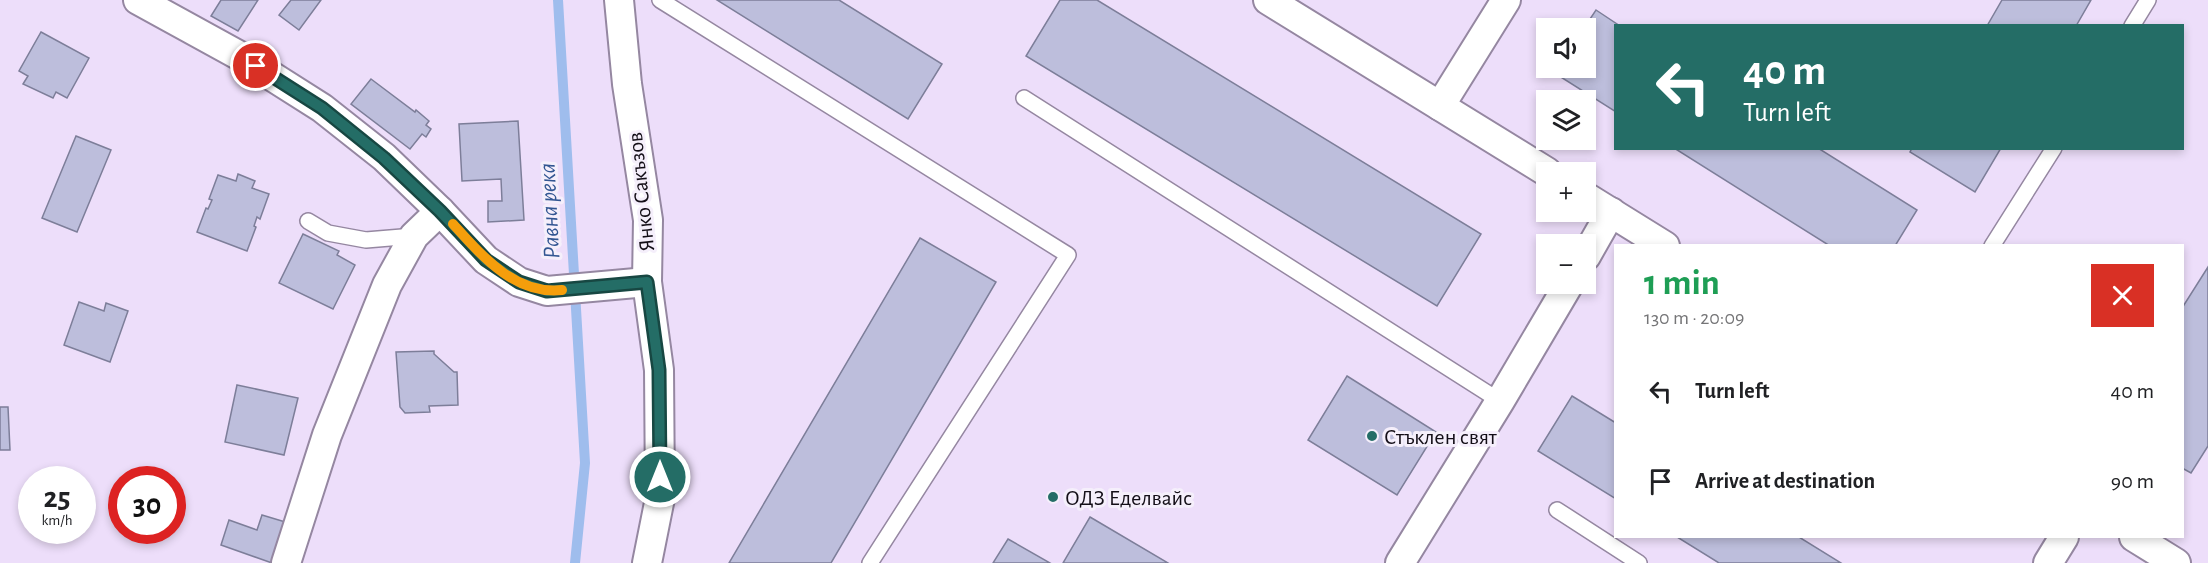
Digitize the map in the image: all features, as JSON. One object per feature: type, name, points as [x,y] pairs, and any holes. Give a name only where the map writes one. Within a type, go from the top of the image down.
[{"type":"street","points":[[138,0],[240,56],[322,108],[384,158],[440,211],[486,260],[519,282],[547,291],[647,282]]},
{"type":"street","name":"Янко Сакъзов","points":[[619,0],[627,84],[648,220],[647,282],[659,370],[660,498],[647,563]]},
{"type":"street","points":[[1269,0],[1536,165]]},
{"type":"street","points":[[1440,106],[1506,0]]},
{"type":"street","points":[[1596,202],[1662,244]]},
{"type":"street","points":[[286,563],[327,435],[387,285],[414,236],[440,211]]},
{"type":"street","points":[[1596,238],[1611,212]]},
{"type":"street","points":[[1400,563],[1563,294]]},
{"type":"street","points":[[2048,563],[2063,538]]},
{"type":"street","points":[[2136,538],[2176,563]]},
{"type":"lane","points":[[660,0],[1068,255],[870,563]]},
{"type":"lane","points":[[2133,24],[2148,0]]},
{"type":"lane","points":[[1024,98],[1500,401]]},
{"type":"lane","points":[[1993,244],[2053,150]]},
{"type":"lane","points":[[308,221],[328,233],[366,240],[414,236]]},
{"type":"lane","points":[[1557,510],[1639,563]]},
{"type":"building","points":[[221,0],[258,0],[238,31],[211,16]]},
{"type":"building","points":[[291,0],[321,0],[299,30],[279,15]]},
{"type":"building","points":[[717,0],[839,0],[942,64],[908,119]]},
{"type":"building","points":[[1060,0],[1097,0],[1481,234],[1437,306],[1026,56]]},
{"type":"building","points":[[2002,0],[2091,0],[2077,24],[1988,24]]},
{"type":"building","points":[[1596,10],[1617,24],[1614,24],[1614,111],[1596,99],[1596,90],[1581,90],[1562,78],[1596,78],[1596,18],[1591,18]]},
{"type":"building","points":[[41,32],[89,58],[67,98],[56,92],[53,98],[23,84],[28,76],[19,71]]},
{"type":"building","points":[[371,79],[429,121],[426,125],[431,129],[426,137],[422,134],[410,149],[351,104]]},
{"type":"building","points":[[518,121],[524,220],[488,222],[488,201],[502,201],[501,179],[462,181],[459,124]]},
{"type":"building","points":[[76,136],[111,150],[77,232],[42,218]]},
{"type":"building","points":[[1677,150],[1821,150],[1917,210],[1896,244],[1827,244]]},
{"type":"building","points":[[1911,150],[2000,150],[1975,192],[1910,152]]},
{"type":"building","points":[[238,174],[255,181],[252,188],[269,194],[260,219],[257,217],[254,226],[256,227],[247,251],[197,232],[206,208],[208,209],[212,200],[209,199],[218,175],[236,181]]},
{"type":"building","points":[[303,234],[339,251],[337,255],[355,265],[333,309],[279,283]]},
{"type":"building","points":[[920,238],[996,282],[831,563],[729,563]]},
{"type":"building","points":[[2208,267],[2208,446],[2191,473],[2184,469],[2184,305]]},
{"type":"building","points":[[79,302],[104,311],[106,303],[128,311],[110,362],[64,345]]},
{"type":"building","points":[[434,351],[434,354],[454,372],[457,372],[458,405],[429,406],[430,412],[405,413],[400,407],[396,352]]},
{"type":"building","name":"Стъклен свят","points":[[1347,376],[1436,432],[1397,495],[1308,440]]},
{"type":"building","points":[[237,385],[298,398],[284,455],[225,442]]},
{"type":"building","points":[[1572,396],[1614,422],[1614,498],[1538,451]]},
{"type":"building","points":[[0,407],[8,407],[10,450],[0,450]]},
{"type":"building","points":[[262,515],[292,524],[280,563],[272,563],[221,545],[229,520],[257,530]]},
{"type":"building","points":[[1090,517],[1168,563],[1063,563]]},
{"type":"building","points":[[1679,538],[1801,538],[1841,563],[1719,563]]},
{"type":"building","points":[[1008,539],[1050,563],[993,563]]},
{"type":"waterway","name":"Равна река","points":[[558,0],[585,463],[575,563]]},
{"type":"slow traffic","points":[[453,224],[486,260],[519,282],[547,291],[562,290]]},
{"type":"place","name":"Стъклен свят","points":[[1372,436]]},
{"type":"place","name":"ОДЗ Еделвайс","points":[[1053,497]]},
{"type":"route","points":[[256,66],[322,108],[384,158],[440,211],[486,260],[519,282],[547,291],[647,282],[659,370],[660,477]]}]
